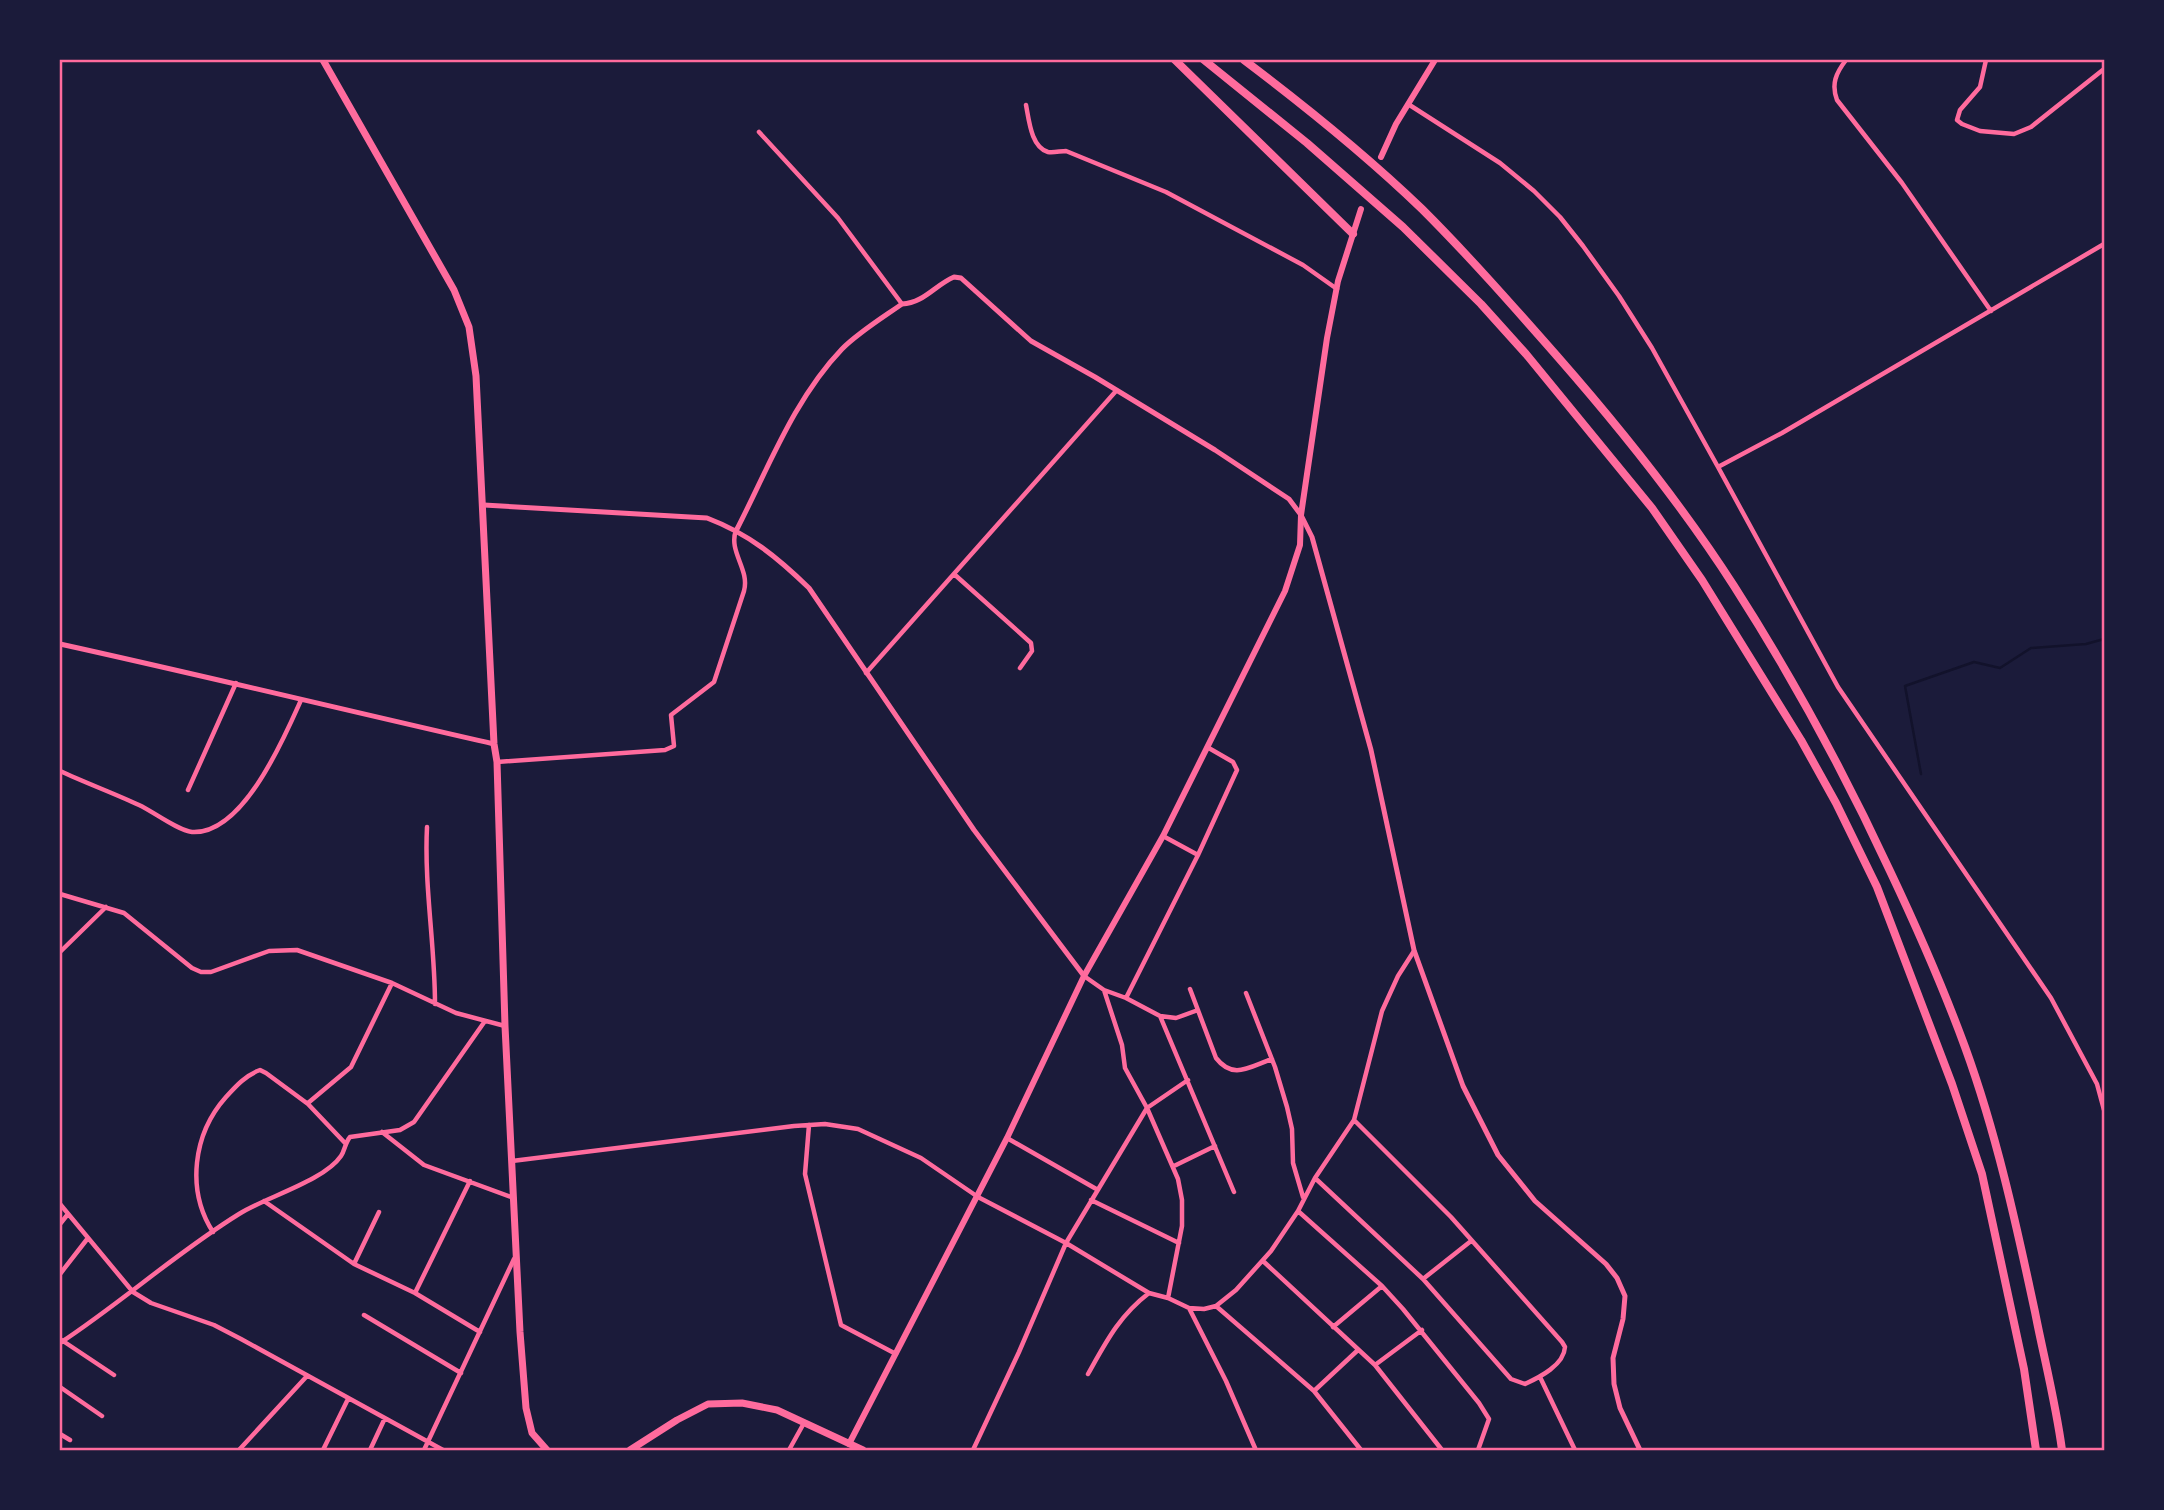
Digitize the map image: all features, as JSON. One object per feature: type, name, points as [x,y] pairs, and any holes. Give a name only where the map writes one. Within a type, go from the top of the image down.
[{"type":"highway","points":[[1175,60],[1353,234]]},
{"type":"highway","points":[[1204,60],[1307,142],[1403,227],[1481,304],[1526,354],[1653,508],[1702,580],[1801,740],[1836,803],[1877,887],[1952,1084],[1982,1174],[2024,1369],[2036,1451]]},
{"type":"highway","points":[[1244,60],[1333,130],[1383,174],[1446,234],[1503,295],[1599,404],[1649,466],[1696,530],[1773,649],[1826,740],[1860,807],[1937,976],[1966,1049],[2009,1198],[2037,1321],[2062,1451]]},
{"type":"main road","points":[[323,60],[454,290],[469,327],[476,376],[484,505],[497,762],[505,1026],[526,1409],[532,1433],[547,1451]]},
{"type":"main road","points":[[1381,157],[1407,104],[1435,60]]},
{"type":"main road","points":[[849,1444],[978,1197],[1084,976],[1163,835],[1286,591],[1300,545],[1301,515],[1327,338],[1337,289],[1361,209]]},
{"type":"main road","points":[[630,1451],[677,1420],[708,1404],[743,1403],[777,1410],[863,1451]]},
{"type":"street","points":[[1846,60],[1834,81],[1833,91],[1837,100],[1908,192],[1991,311]]},
{"type":"street","points":[[1986,60],[1980,87],[1960,110],[1957,120],[1969,127],[1999,134],[2014,134],[2031,127],[2105,69]]},
{"type":"street","points":[[1407,104],[1500,163],[1534,191],[1584,246],[1635,320],[1838,687],[2051,998],[2097,1084],[2105,1110]]},
{"type":"street","points":[[1026,105],[1031,131],[1040,147],[1049,152],[1066,151],[1166,192],[1303,265],[1337,289]]},
{"type":"street","points":[[759,132],[838,218],[902,304]]},
{"type":"street","points":[[1718,467],[1770,440],[2105,243]]},
{"type":"street","points":[[497,762],[665,750],[674,746],[671,715],[714,682],[744,591],[745,574],[733,545],[737,529],[796,414],[816,381],[843,348],[902,304],[921,299],[949,279],[961,278],[1031,341],[1215,450],[1289,499],[1301,515],[1312,537],[1349,665],[1374,764],[1414,950],[1463,1086],[1498,1155],[1535,1202],[1606,1264],[1617,1278],[1625,1296],[1623,1319],[1613,1358],[1614,1384],[1620,1408],[1640,1451]]},
{"type":"street","points":[[866,673],[1116,391]]},
{"type":"street","points":[[484,505],[707,518],[737,529],[782,562],[809,588],[974,830],[1084,976],[1104,990],[1160,1016],[1176,1018],[1198,1010]]},
{"type":"street","points":[[954,574],[1031,643],[1032,651],[1020,668]]},
{"type":"street","points":[[60,644],[236,682],[301,700],[494,744]]},
{"type":"street","points":[[188,790],[236,682]]},
{"type":"street","points":[[60,771],[141,806],[190,832],[205,831],[239,808],[261,780],[278,752],[301,700]]},
{"type":"street","points":[[1126,998],[1198,855],[1237,770],[1233,762],[1206,746]]},
{"type":"street","points":[[427,827],[428,918],[435,978],[435,1004]]},
{"type":"street","points":[[1163,835],[1198,855]]},
{"type":"street","points":[[60,894],[124,913],[192,968],[201,972],[224,969],[269,951],[297,950],[392,983],[435,1004],[505,1026]]},
{"type":"street","points":[[60,952],[107,907]]},
{"type":"street","points":[[512,1161],[809,1125],[858,1129],[921,1158],[978,1197],[1066,1243],[1149,1293],[1189,1308],[1205,1309],[1216,1306],[1236,1290],[1263,1261],[1298,1211],[1315,1178],[1354,1120],[1382,1011],[1414,950]]},
{"type":"street","points":[[308,1104],[351,1067],[392,983]]},
{"type":"street","points":[[1190,989],[1216,1058],[1223,1068],[1230,1071],[1243,1070],[1272,1059]]},
{"type":"street","points":[[1104,990],[1122,1045],[1125,1068],[1174,1166],[1182,1200],[1180,1243],[1167,1298]]},
{"type":"street","points":[[1246,993],[1272,1059],[1290,1118],[1293,1163],[1303,1198]]},
{"type":"street","points":[[1160,1016],[1234,1192]]},
{"type":"street","points":[[114,1375],[60,1341],[133,1292],[163,1265],[213,1232],[263,1201],[321,1174],[342,1154],[350,1137],[356,1134],[400,1130],[414,1122],[485,1021]]},
{"type":"street","points":[[213,1232],[204,1218],[195,1180],[201,1141],[220,1104],[247,1076],[260,1070],[308,1104],[345,1143]]},
{"type":"street","points":[[973,1451],[1066,1243],[1147,1108],[1188,1080]]},
{"type":"street","points":[[1315,1178],[1423,1279],[1511,1379],[1525,1384],[1540,1377],[1564,1356],[1565,1347],[1471,1241],[1354,1120]]},
{"type":"street","points":[[809,1125],[805,1174],[841,1325],[896,1354]]},
{"type":"street","points":[[382,1131],[424,1166],[514,1198]]},
{"type":"street","points":[[1007,1138],[1098,1190]]},
{"type":"street","points":[[1174,1166],[1215,1146]]},
{"type":"street","points":[[415,1293],[470,1181]]},
{"type":"street","points":[[1091,1200],[1180,1243]]},
{"type":"street","points":[[263,1201],[354,1264],[415,1293],[480,1332]]},
{"type":"street","points":[[60,1204],[133,1292],[151,1303],[215,1325],[443,1451]]},
{"type":"street","points":[[1298,1211],[1382,1286],[1422,1329],[1487,1412],[1489,1424],[1478,1451]]},
{"type":"street","points":[[354,1264],[379,1212]]},
{"type":"street","points":[[60,1224],[68,1214]]},
{"type":"street","points":[[60,1274],[88,1238]]},
{"type":"street","points":[[1423,1279],[1471,1241]]},
{"type":"street","points":[[424,1451],[516,1255]]},
{"type":"street","points":[[1263,1261],[1375,1365],[1442,1451]]},
{"type":"street","points":[[1333,1327],[1382,1286]]},
{"type":"street","points":[[1088,1374],[1129,1308],[1149,1293]]},
{"type":"street","points":[[1216,1306],[1314,1391],[1361,1451]]},
{"type":"street","points":[[1189,1308],[1226,1381],[1255,1448]]},
{"type":"street","points":[[364,1315],[461,1373]]},
{"type":"street","points":[[1375,1365],[1422,1329]]},
{"type":"street","points":[[1314,1391],[1358,1350]]},
{"type":"street","points":[[239,1451],[307,1376]]},
{"type":"street","points":[[1540,1377],[1575,1451]]},
{"type":"street","points":[[60,1387],[102,1416]]},
{"type":"street","points":[[323,1451],[348,1398]]},
{"type":"street","points":[[370,1451],[385,1418]]},
{"type":"street","points":[[789,1451],[804,1423]]},
{"type":"street","points":[[60,1434],[70,1440]]},
{"type":"waterway","points":[[1921,774],[1905,686],[1974,662],[2000,668],[2031,648],[2086,644],[2104,639]]}]
